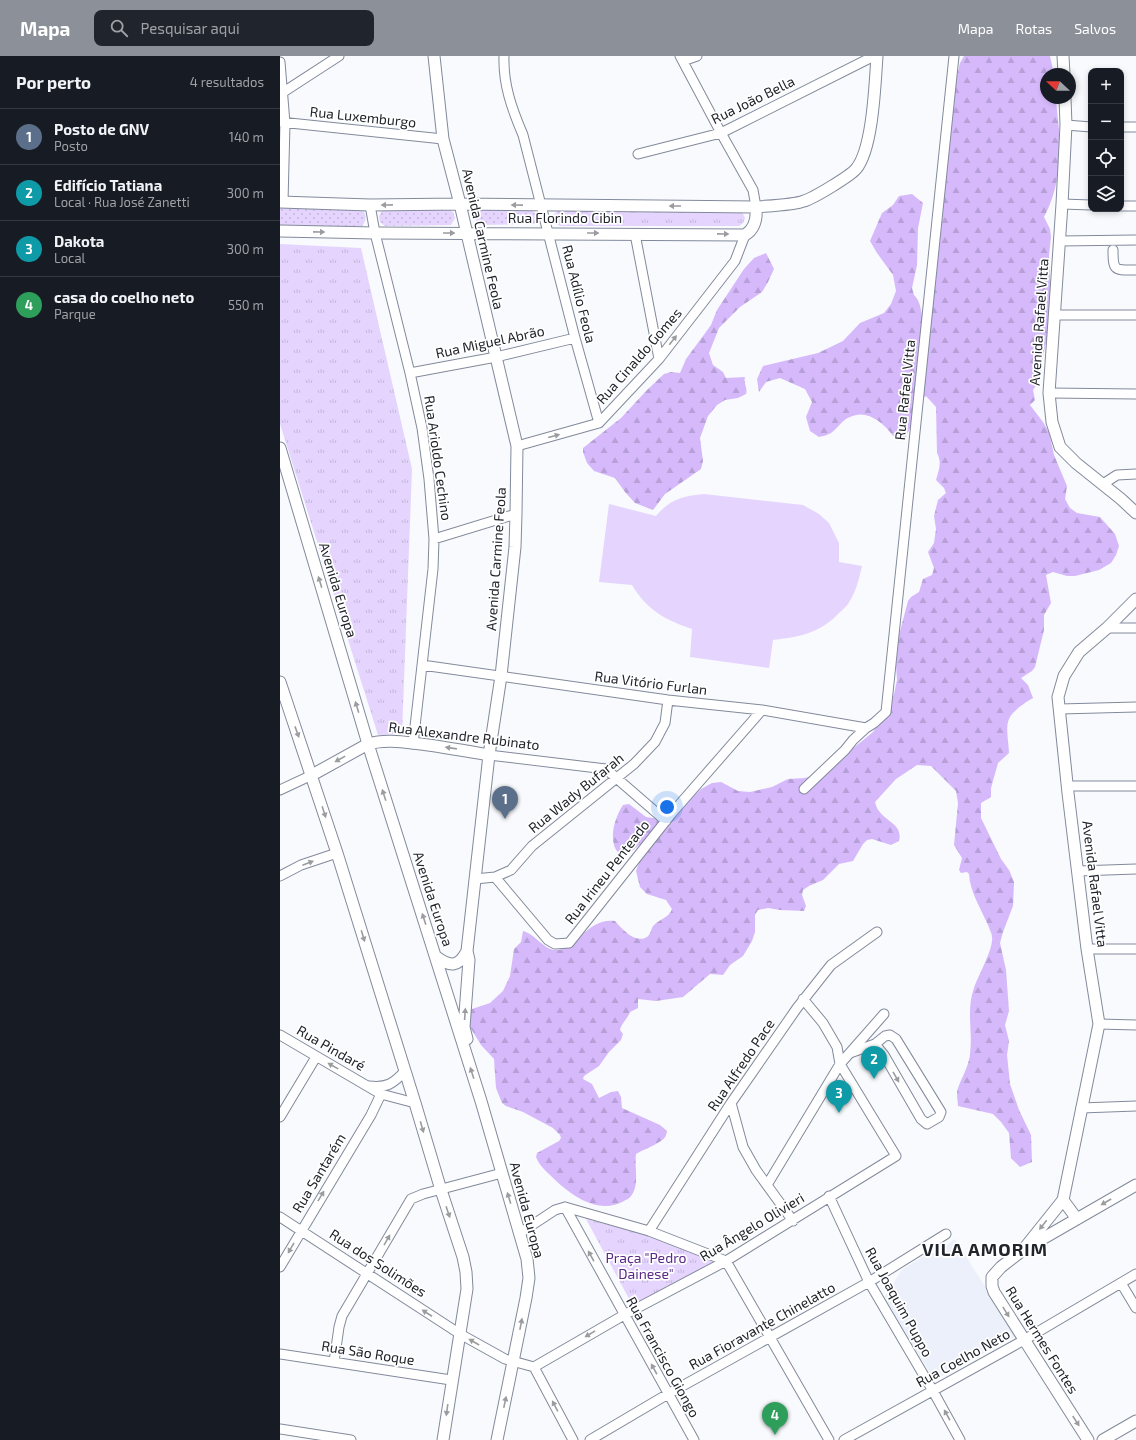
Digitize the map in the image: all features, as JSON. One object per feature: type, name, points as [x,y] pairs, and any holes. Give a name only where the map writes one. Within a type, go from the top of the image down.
[{"type":"main road","name":"Avenida Carmine Feola","points":[[434,56],[443,139],[460,204],[517,446],[514,546],[501,676],[489,755],[467,951],[469,960],[464,1027],[468,1044],[466,1052]]},
{"type":"main road","name":"Rua Florindo Cibin","points":[[282,202],[370,205],[460,204],[756,207],[804,202],[842,180],[856,169],[865,151],[874,109],[877,56]]},
{"type":"main road","points":[[1063,56],[1064,68]]},
{"type":"main road","name":"Avenida Rafael Vitta","points":[[1065,104],[1066,125],[1056,315],[1049,393],[1052,422],[1060,447],[1076,463],[1136,513]]},
{"type":"main road","points":[[746,235],[751,232],[754,226],[757,215],[756,207]]},
{"type":"main road","name":"Rua Florindo Cibin","points":[[280,231],[466,234],[549,233],[746,235]]},
{"type":"main road","name":"Avenida Europa","points":[[280,448],[368,744],[466,1052],[527,1259],[529,1278],[526,1298],[496,1440]]},
{"type":"main road","name":"Avenida Rafael Vitta","points":[[1023,1250],[1062,1200],[1099,1024],[1087,949],[1067,786],[1058,697],[1064,676],[1079,652],[1107,628],[1136,599]]},
{"type":"main road","points":[[280,682],[284,708],[312,775],[415,1102],[441,1190],[464,1257],[467,1289],[451,1380],[443,1440]]},
{"type":"main road","name":"Rua Alexandre Rubinato","points":[[312,775],[368,744],[377,741],[451,748],[489,755]]},
{"type":"main road","points":[[435,956],[450,965],[456,964],[462,960],[467,951]]},
{"type":"main road","name":"Rua Hermes Fontes","points":[[1088,1440],[994,1292],[992,1281],[996,1271],[1023,1250],[1136,1185]]},
{"type":"main road","points":[[1062,1200],[1077,1218]]},
{"type":"main road","points":[[1103,1440],[1136,1422]]},
{"type":"street","points":[[282,93],[339,56]]},
{"type":"street","name":"Rua Adílio Feola","points":[[504,56],[504,72],[512,108],[523,135],[575,338],[599,423]]},
{"type":"street","points":[[696,56],[682,58],[720,133],[753,190],[756,207]]},
{"type":"street","name":"Rua João Bella","points":[[638,154],[720,133],[874,56]]},
{"type":"street","name":"Rua Rafael Vitta","points":[[866,728],[886,712],[954,56]]},
{"type":"street","points":[[280,62],[282,93],[282,202]]},
{"type":"street","name":"Rua Luxemburgo","points":[[282,123],[443,139]]},
{"type":"street","points":[[1066,125],[1088,127]]},
{"type":"street","points":[[1124,127],[1136,127]]},
{"type":"street","points":[[1062,204],[1088,205]]},
{"type":"street","name":"Rua Arioldo Cechino","points":[[370,205],[375,233],[410,373],[422,428],[429,479],[434,539],[413,744]]},
{"type":"street","points":[[1124,206],[1136,206]]},
{"type":"street","points":[[635,234],[658,359]]},
{"type":"street","name":"Rua Cinaldo Gomes","points":[[517,446],[599,423],[658,359],[735,261],[746,235]]},
{"type":"street","points":[[1060,241],[1136,240]]},
{"type":"street","points":[[1113,250],[1114,265],[1116,268],[1119,270],[1136,270]]},
{"type":"street","points":[[1056,315],[1136,315]]},
{"type":"street","name":"Rua Miguel Abrão","points":[[410,373],[496,357],[575,338]]},
{"type":"street","points":[[1049,393],[1136,394]]},
{"type":"street","points":[[1103,484],[1117,475],[1136,474]]},
{"type":"street","points":[[434,539],[516,514]]},
{"type":"street","points":[[1107,628],[1136,628]]},
{"type":"street","name":"Rua Vitório Furlan","points":[[422,665],[668,700],[762,710],[866,728]]},
{"type":"street","name":"Rua Wady Bufarah","points":[[475,879],[496,877],[511,870],[532,846],[634,764],[655,742],[665,723],[668,700]]},
{"type":"street","points":[[1060,709],[1136,707]]},
{"type":"street","name":"Rua Irineu Penteado","points":[[496,877],[548,940],[555,944],[569,943],[666,821],[762,710]]},
{"type":"street","points":[[804,790],[866,728]]},
{"type":"street","name":"Rua Alexandre Rubinato","points":[[489,755],[606,769],[666,821]]},
{"type":"street","points":[[280,790],[312,775]]},
{"type":"street","points":[[1067,786],[1136,786]]},
{"type":"street","points":[[280,876],[301,865],[337,853]]},
{"type":"street","points":[[1078,871],[1136,869]]},
{"type":"street","name":"Rua Alfredo Pace","points":[[649,1231],[731,1103],[804,999],[831,965],[877,932]]},
{"type":"street","points":[[1087,949],[1136,949]]},
{"type":"street","points":[[804,999],[823,1023],[837,1047],[840,1064]]},
{"type":"street","points":[[767,1186],[840,1064],[884,1014]]},
{"type":"street","points":[[1099,1024],[1136,1025]]},
{"type":"street","name":"Rua Pindaré","points":[[280,1035],[381,1094],[415,1102]]},
{"type":"street","points":[[850,1053],[875,1044],[885,1036],[890,1035],[896,1039],[941,1112],[939,1117],[927,1124],[921,1119],[884,1055],[875,1044]]},
{"type":"street","points":[[280,1117],[316,1057]]},
{"type":"street","name":"Rua Ângelo Olivieri","points":[[534,1367],[624,1315],[726,1261],[896,1156],[840,1064]]},
{"type":"street","name":"Rua Pindaré","points":[[367,1085],[384,1086],[391,1084],[405,1071]]},
{"type":"street","name":"Rua Santarém","points":[[280,1267],[371,1115],[381,1094]]},
{"type":"street","points":[[731,1103],[743,1147],[756,1170],[793,1221]]},
{"type":"street","points":[[1081,1108],[1136,1106]]},
{"type":"street","points":[[334,1362],[342,1316],[411,1199],[423,1194],[502,1173]]},
{"type":"street","name":"Rua Joaquim Puppo","points":[[829,1196],[869,1282],[960,1440]]},
{"type":"street","points":[[520,1233],[555,1210],[565,1207],[649,1231],[726,1261],[829,1440]]},
{"type":"street","name":"Rua Francisco Giongo","points":[[565,1207],[694,1440]]},
{"type":"street","name":"Rua dos Solimões","points":[[280,1217],[460,1334],[498,1356],[513,1362]]},
{"type":"street","name":"Rua Fioravante Chinelatto","points":[[590,1440],[668,1394],[869,1282],[946,1234]]},
{"type":"street","name":"Rua Coelho Neto","points":[[844,1440],[1024,1340],[1136,1274]]},
{"type":"street","points":[[1121,1283],[1136,1308]]},
{"type":"street","name":"Rua São Roque","points":[[280,1354],[451,1380]]},
{"type":"street","points":[[513,1362],[534,1367],[573,1440]]},
{"type":"street","points":[[280,1429],[351,1440]]},
{"type":"shaded area","points":[[955,1239],[1016,1336],[941,1376],[930,1372],[883,1299],[902,1270],[930,1252],[935,1253]]},
{"type":"green space","points":[[964,56],[1050,56],[1053,68],[1040,68],[1040,104],[1057,104],[1060,148],[1056,184],[1044,217],[1050,229],[1051,237],[1049,255],[1051,299],[1050,334],[1045,346],[1039,381],[1033,390],[1035,400],[1030,405],[1049,432],[1054,455],[1067,486],[1065,499],[1070,508],[1077,513],[1100,517],[1115,534],[1119,546],[1111,563],[1099,570],[1075,576],[1067,576],[1053,572],[1046,575],[1051,603],[1044,615],[1044,630],[1035,667],[1032,671],[1021,678],[1028,685],[1033,698],[1016,710],[1009,719],[1007,731],[1009,753],[998,763],[991,788],[991,797],[981,803],[981,818],[1014,882],[1013,906],[1000,943],[1006,970],[1009,1011],[1005,1025],[1009,1041],[1007,1055],[1010,1084],[1019,1110],[1031,1135],[1032,1162],[1020,1167],[1011,1158],[1009,1133],[993,1114],[958,1106],[958,1090],[968,1065],[971,1046],[970,1004],[974,988],[991,948],[992,936],[971,887],[969,874],[967,872],[961,873],[959,870],[962,858],[954,845],[958,803],[956,791],[931,766],[917,765],[896,779],[875,802],[882,815],[897,827],[900,836],[899,841],[891,845],[872,839],[867,840],[853,861],[839,864],[823,880],[803,890],[802,895],[806,906],[804,911],[768,908],[758,910],[755,915],[755,932],[752,941],[743,956],[730,965],[723,975],[710,974],[683,997],[656,1001],[638,999],[638,1008],[630,1012],[620,1030],[623,1034],[621,1040],[609,1052],[599,1066],[584,1076],[583,1079],[592,1084],[599,1098],[611,1092],[618,1091],[621,1097],[622,1108],[660,1125],[667,1131],[667,1133],[661,1141],[636,1154],[636,1181],[634,1191],[630,1197],[614,1205],[604,1206],[584,1201],[566,1190],[542,1167],[536,1157],[537,1153],[559,1141],[561,1138],[560,1135],[553,1128],[502,1103],[496,1088],[494,1059],[481,1045],[465,1019],[469,1010],[490,1003],[503,991],[510,976],[514,949],[521,942],[523,931],[547,947],[555,950],[569,946],[589,929],[605,921],[615,921],[629,935],[642,939],[648,936],[655,924],[671,912],[672,909],[666,900],[647,894],[640,887],[636,871],[642,854],[642,845],[639,845],[631,852],[623,854],[619,853],[614,846],[614,826],[623,805],[629,804],[646,817],[660,819],[682,807],[701,789],[712,783],[721,782],[738,791],[750,792],[772,787],[788,779],[805,778],[817,774],[834,764],[873,732],[885,714],[894,694],[897,680],[895,650],[908,601],[919,592],[923,579],[932,575],[934,568],[928,552],[934,543],[936,529],[934,516],[938,500],[946,493],[944,488],[936,480],[940,463],[937,453],[936,407],[926,396],[915,404],[911,426],[905,439],[894,437],[881,423],[863,414],[847,418],[831,433],[819,437],[810,431],[806,417],[812,402],[805,389],[780,378],[766,382],[759,392],[757,379],[763,366],[818,353],[843,341],[860,323],[884,313],[891,304],[896,291],[893,275],[870,241],[882,213],[893,205],[899,196],[912,194],[923,203],[918,228],[917,265],[912,288],[921,308],[925,365],[930,340],[934,281],[942,223],[950,127],[954,106],[956,80],[960,63]]},
{"type":"green space","points":[[280,207],[361,208],[365,215],[365,222],[362,226],[280,226]]},
{"type":"green space","points":[[383,209],[448,209],[453,212],[455,218],[451,225],[385,226],[380,222],[379,216]]},
{"type":"green space","points":[[477,209],[531,210],[538,215],[538,220],[534,224],[479,225],[474,218]]},
{"type":"green space","points":[[559,210],[742,212],[745,218],[743,223],[739,226],[561,226],[556,223],[553,218],[554,214]]},
{"type":"green space","points":[[280,244],[361,248],[412,469],[402,734],[378,735],[280,424]]},
{"type":"green space","points":[[766,253],[774,269],[768,282],[762,292],[740,307],[719,328],[709,353],[713,365],[723,372],[726,378],[745,377],[746,394],[738,398],[725,400],[717,405],[708,416],[700,438],[703,461],[701,469],[665,494],[653,510],[635,503],[615,478],[594,471],[587,463],[583,448],[621,418],[664,374],[671,372],[680,373],[686,359],[711,325],[717,310],[744,269],[754,258]]},
{"type":"green space","points":[[704,494],[803,505],[819,514],[829,523],[839,543],[839,562],[862,566],[857,585],[851,599],[846,607],[830,621],[807,634],[773,640],[769,668],[690,657],[692,629],[665,618],[650,608],[632,585],[599,582],[609,504],[656,516],[661,510],[677,499]]},
{"type":"green space","name":"Praça \"Pedro Dainese\"","points":[[586,1219],[648,1235],[719,1261],[634,1308]]},
{"type":"place","name":"Posto de GNV","points":[[505,819]]},
{"type":"place","name":"Edifício Tatiana","points":[[874,1079]]},
{"type":"place","name":"Dakota","points":[[839,1113]]},
{"type":"place","name":"casa do coelho neto","points":[[775,1435]]},
{"type":"district","name":"VILA AMORIM","points":[[985,1250]]}]
